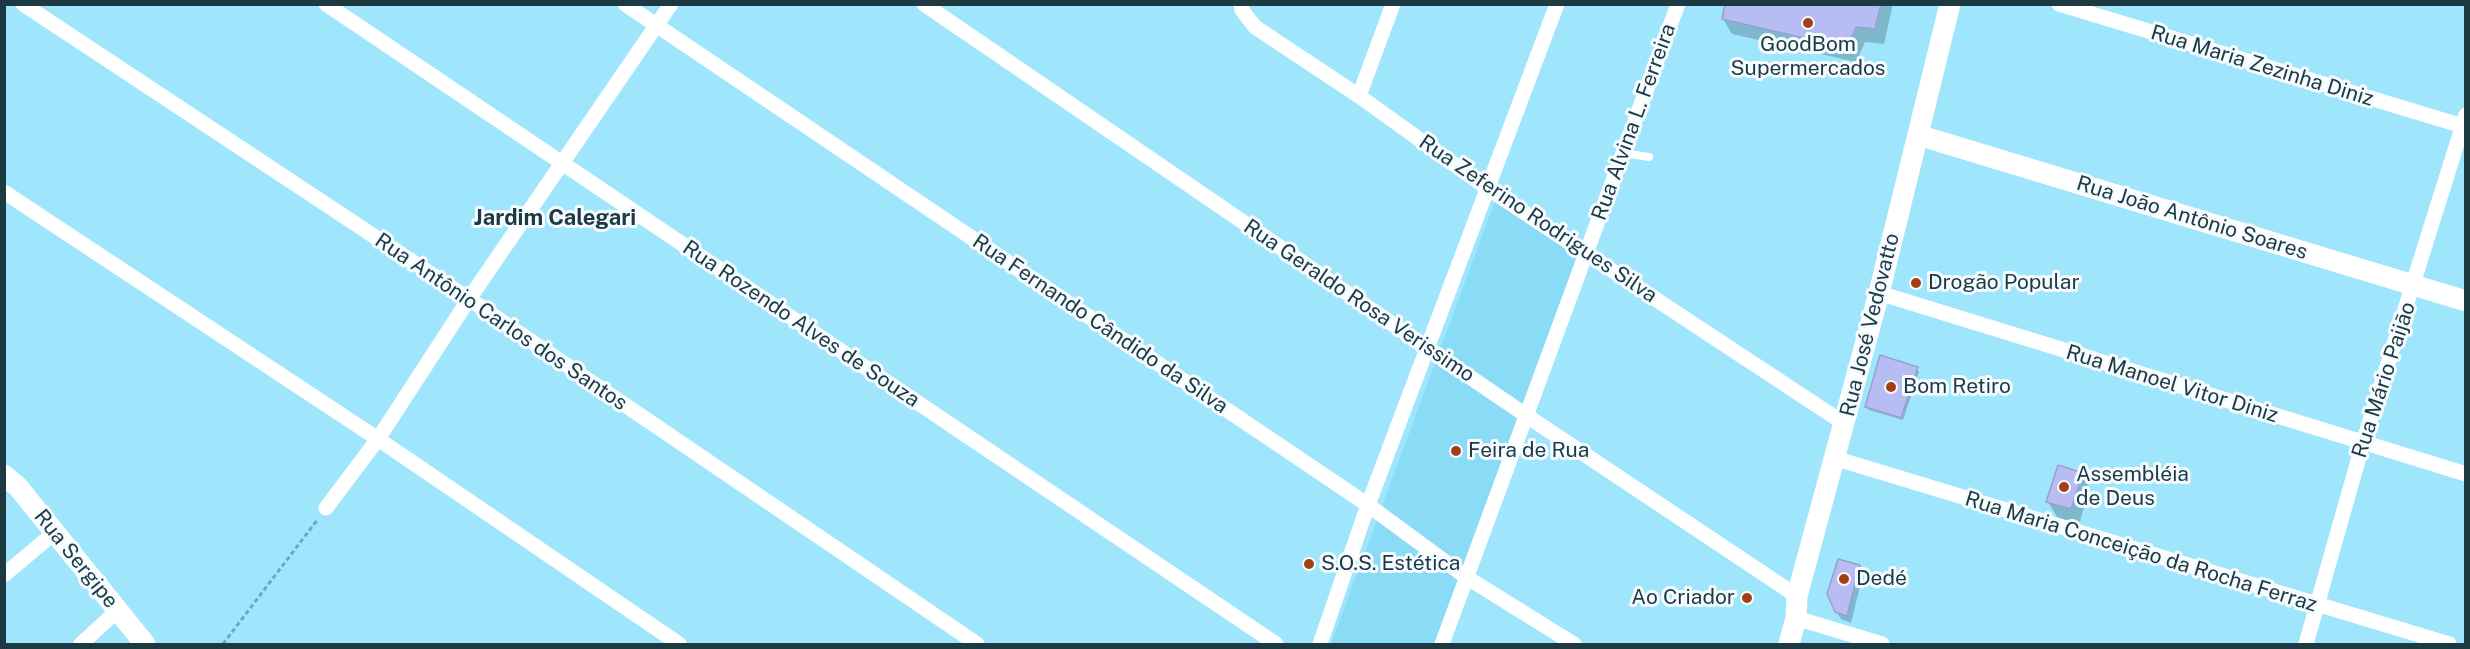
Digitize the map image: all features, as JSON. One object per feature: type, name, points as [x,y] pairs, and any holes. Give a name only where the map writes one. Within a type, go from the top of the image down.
[{"type":"street","name":"Rua Antônio Carlos dos Santos","points":[[23,4],[469,299],[977,645]]},
{"type":"street","name":"Rua Rozendo Alves de Souza","points":[[326,4],[1276,645]]},
{"type":"street","name":"Rua Fernando Cândido da Silva","points":[[625,4],[1368,505],[1466,576],[1574,645]]},
{"type":"street","points":[[326,508],[378,440],[469,299],[671,4]]},
{"type":"street","name":"Rua Geraldo Rosa Verissimo","points":[[924,4],[1527,416],[1797,596]]},
{"type":"street","name":"Rua Zeferino Rodrigues Silva","points":[[1241,4],[1242,10],[1255,27],[1359,96],[1488,188],[1845,424]]},
{"type":"street","points":[[1359,96],[1393,4]]},
{"type":"street","points":[[1320,645],[1368,505],[1429,349],[1557,4]]},
{"type":"street","name":"Rua Alvina L. Ferreira","points":[[1442,645],[1678,4]]},
{"type":"street","name":"Rua José Vedovatto","points":[[1790,645],[1796,618],[1797,596],[1879,293],[1950,4]]},
{"type":"street","name":"Rua Maria Zezinha Diniz","points":[[2059,4],[2464,123]]},
{"type":"street","name":"Rua Mário Paijão","points":[[2306,645],[2363,443],[2464,123]]},
{"type":"street","name":"Rua João Antônio Soares","points":[[1918,135],[2466,301]]},
{"type":"street","points":[[4,192],[378,440],[679,645]]},
{"type":"street","name":"Rua Manoel Vitor Diniz","points":[[1879,293],[2466,474]]},
{"type":"street","name":"Rua Maria Conceição da Rocha Ferraz","points":[[1834,458],[2449,645]]},
{"type":"street","name":"Rua Sergipe","points":[[4,475],[18,487],[146,645]]},
{"type":"street","points":[[4,575],[54,533]]},
{"type":"street","points":[[81,645],[117,611]]},
{"type":"street","points":[[1796,618],[1882,645]]},
{"type":"lane","points":[[1623,153],[1649,157]]},
{"type":"path","points":[[223,645],[326,508]]},
{"type":"shaded area","name":"Feira de Rua","points":[[1495,201],[1584,258],[1438,644],[1331,644]]},
{"type":"building","name":"GoodBom Supermercados","points":[[1725,4],[1881,4],[1875,29],[1856,27],[1847,48],[1722,19]]},
{"type":"building","name":"Bom Retiro","points":[[1880,355],[1918,367],[1901,418],[1865,407]]},
{"type":"building","name":"Assembléia de Deus","points":[[2058,465],[2083,473],[2071,509],[2046,502]]},
{"type":"building","name":"Dedé","points":[[1838,559],[1860,565],[1847,616],[1835,612],[1827,594]]},
{"type":"place","name":"GoodBom Supermercados","points":[[1808,23]]},
{"type":"place","name":"Drogão Popular","points":[[1916,283]]},
{"type":"place","name":"Bom Retiro","points":[[1891,387]]},
{"type":"place","name":"Feira de Rua","points":[[1456,451]]},
{"type":"place","name":"Assembléia de Deus","points":[[2064,487]]},
{"type":"place","name":"S.O.S. Estética","points":[[1309,564]]},
{"type":"place","name":"Dedé","points":[[1844,579]]},
{"type":"place","name":"Ao Criador","points":[[1747,598]]},
{"type":"district","name":"Jardim Calegari","points":[[555,218]]}]
